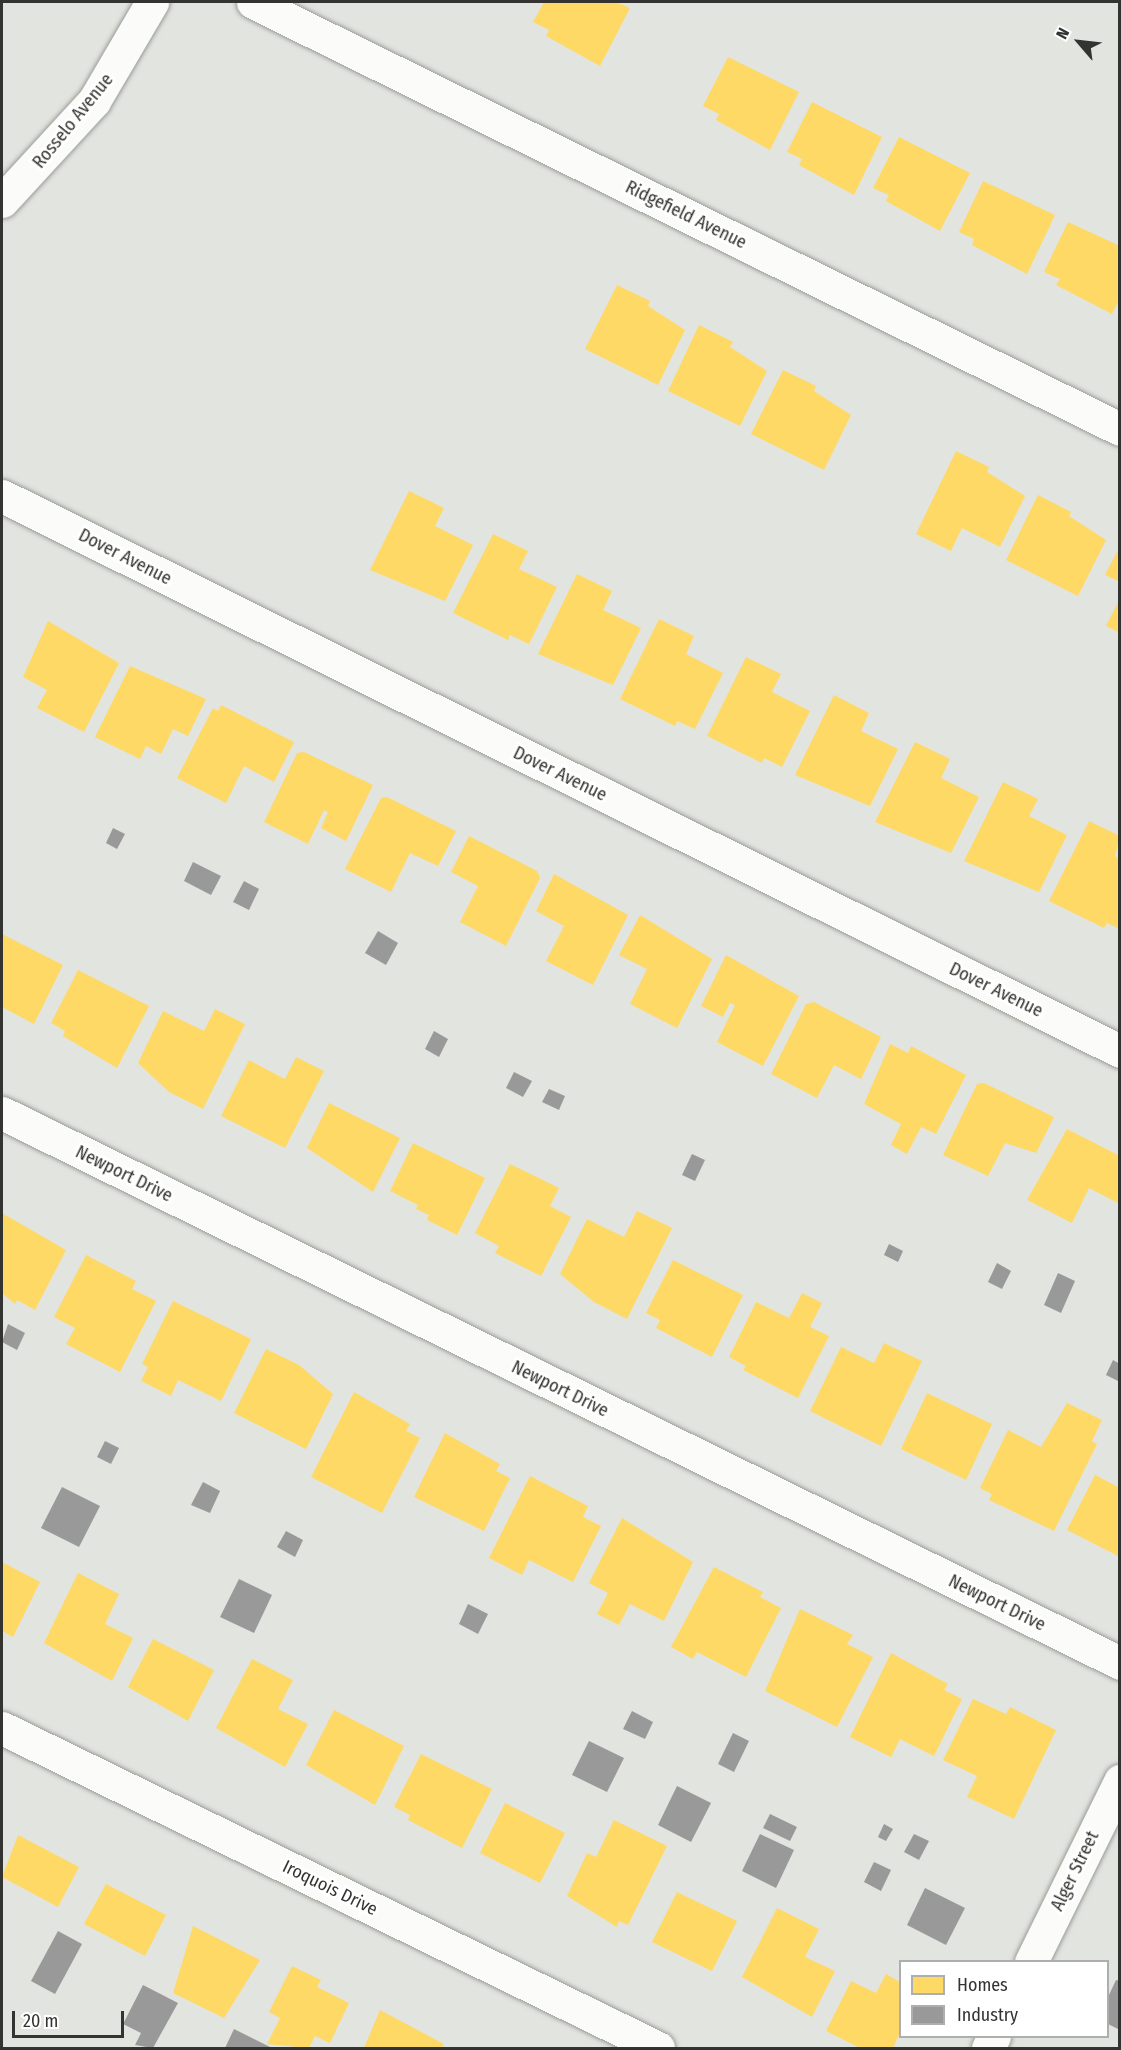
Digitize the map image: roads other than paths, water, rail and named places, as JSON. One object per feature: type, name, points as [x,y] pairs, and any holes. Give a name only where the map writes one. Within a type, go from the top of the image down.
[{"type":"street","name":"Rosselo Avenue","points":[[2,201],[94,100],[152,2]]},
{"type":"street","name":"Ridgefield Avenue","points":[[253,2],[1119,429]]},
{"type":"street","name":"Dover Avenue","points":[[2,495],[1119,1051]]},
{"type":"street","name":"Newport Drive","points":[[2,1113],[1119,1663]]},
{"type":"street","name":"Iroquois Drive","points":[[2,1728],[658,2049]]},
{"type":"street","name":"Alger Street","points":[[1032,1960],[1119,1782]]}]
